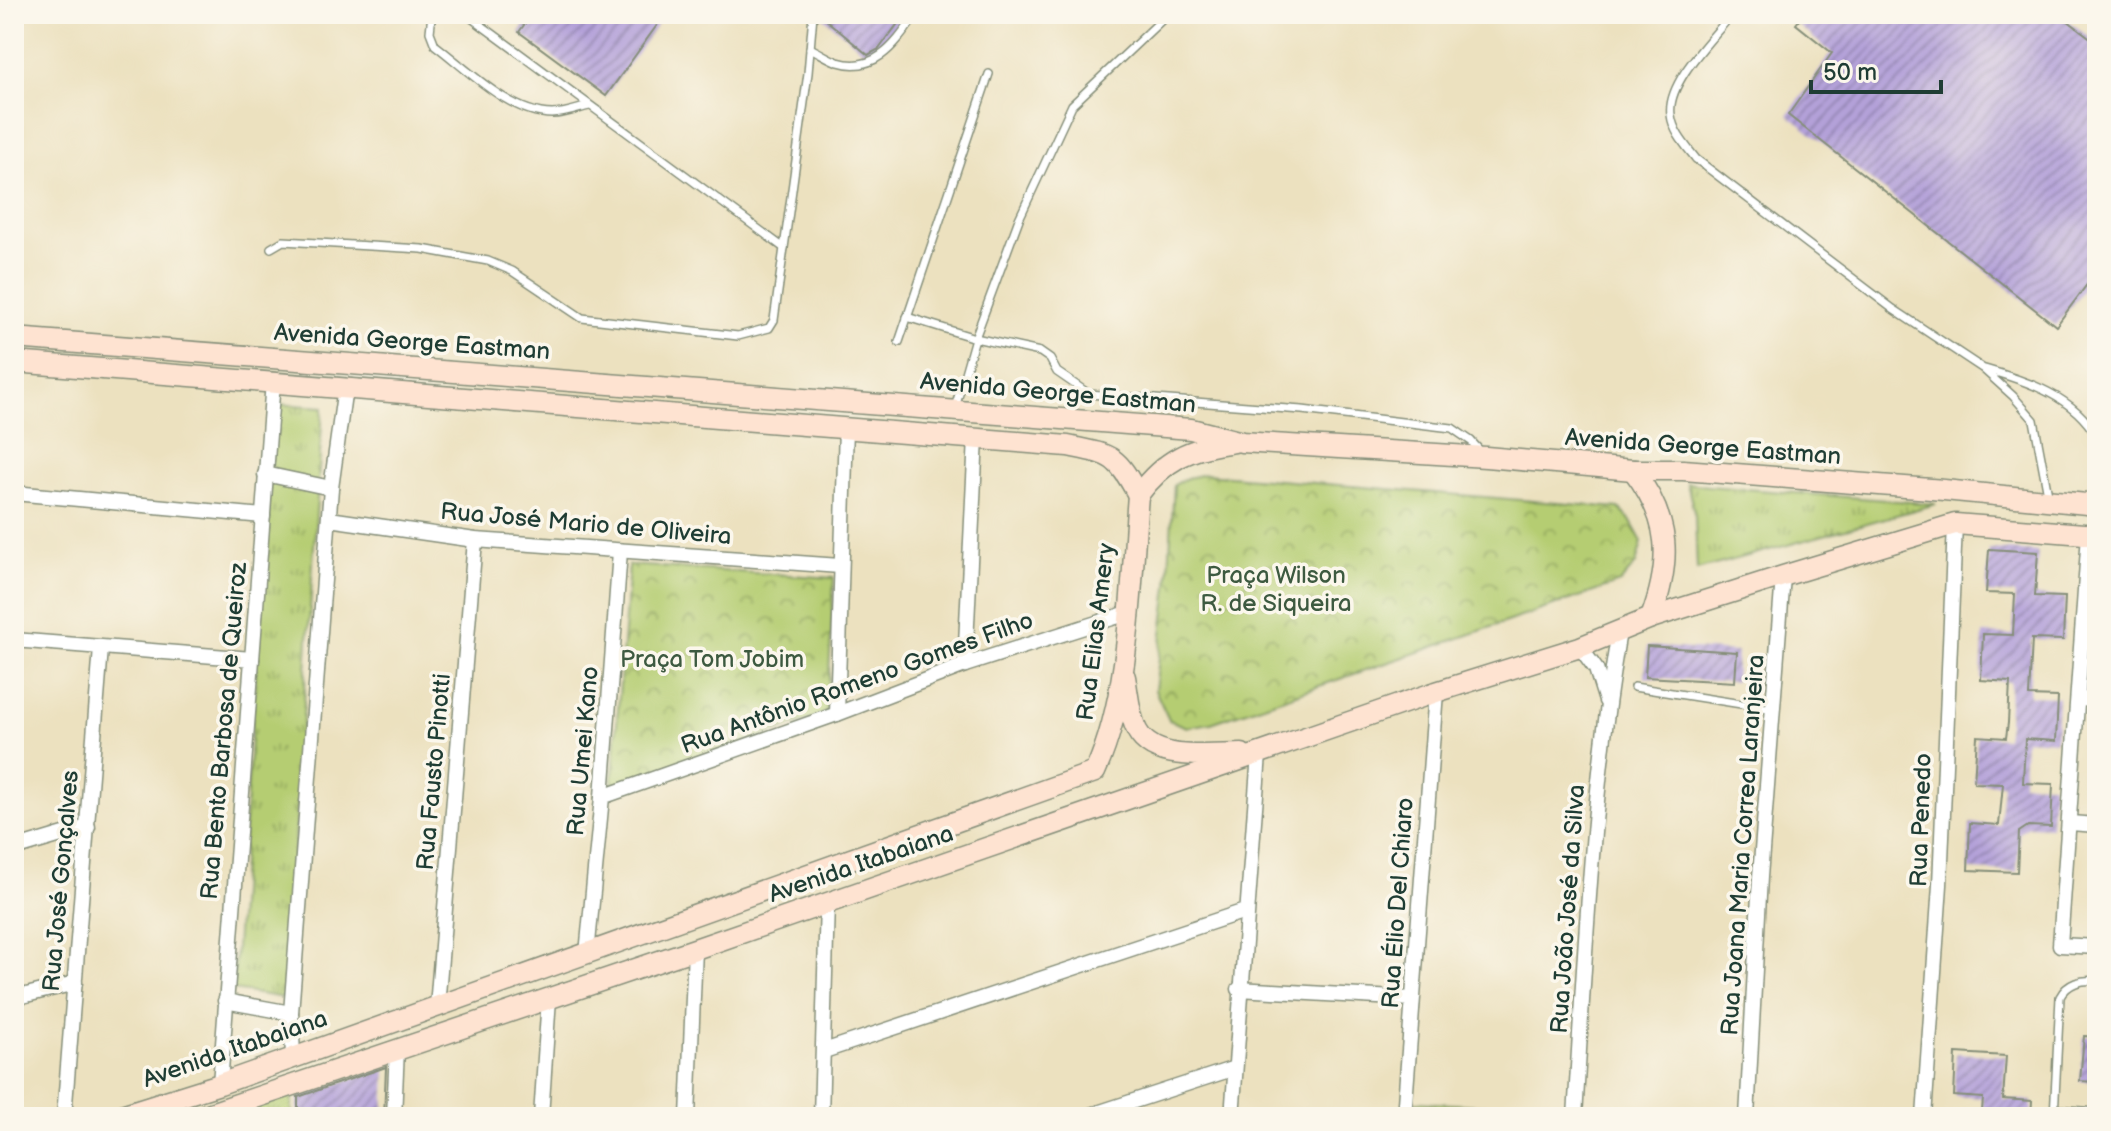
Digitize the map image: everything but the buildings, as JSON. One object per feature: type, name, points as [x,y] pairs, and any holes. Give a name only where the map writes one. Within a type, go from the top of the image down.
[{"type":"main road","name":"Avenida George Eastman","points":[[14,338],[1191,429],[1242,442],[1486,457],[1633,470],[1683,470],[2097,505]]},
{"type":"main road","name":"Avenida George Eastman","points":[[14,362],[1068,446],[1108,454],[1126,472],[1138,495]]},
{"type":"main road","points":[[1138,495],[1155,473],[1170,461],[1212,445],[1242,442]]},
{"type":"main road","points":[[1633,470],[1653,500],[1664,536],[1665,571],[1651,618]]},
{"type":"main road","name":"Rua Elias Amery","points":[[1095,772],[1107,747],[1123,665],[1138,495]]},
{"type":"main road","points":[[1580,647],[1651,618],[1955,524],[2093,535]]},
{"type":"main road","name":"Avenida Itabaiana","points":[[199,1117],[1436,692],[1580,647]]},
{"type":"main road","points":[[1123,665],[1135,726],[1146,743],[1165,751],[1198,755],[1259,754]]},
{"type":"main road","name":"Avenida Itabaiana","points":[[115,1117],[220,1084],[1095,772]]},
{"type":"street","name":"Rua Bento Barbosa de Queiroz","points":[[220,1084],[273,381]]},
{"type":"street","points":[[293,1056],[291,1013],[331,488],[345,387]]},
{"type":"street","points":[[837,714],[846,428]]},
{"type":"street","points":[[965,665],[976,438]]},
{"type":"street","points":[[265,474],[331,488]]},
{"type":"street","points":[[14,493],[263,516]]},
{"type":"street","name":"Rua José Mario de Oliveira","points":[[329,519],[475,540],[840,566]]},
{"type":"street","name":"Rua Penedo","points":[[1924,1117],[1940,885],[1955,524]]},
{"type":"street","points":[[2093,535],[2092,597],[2079,699],[2060,945],[2097,947]]},
{"type":"street","name":"Rua Fausto Pinotti","points":[[437,1007],[475,540]]},
{"type":"street","name":"Rua Umei Kano","points":[[587,954],[620,551]]},
{"type":"street","name":"Rua Joana Maria Correa Laranjeira","points":[[1747,1117],[1760,877],[1783,576]]},
{"type":"street","name":"Rua Antônio Romeno Gomes Filho","points":[[602,797],[965,665],[1128,613]]},
{"type":"street","name":"Rua João José da Silva","points":[[1575,1117],[1586,938],[1607,704],[1619,631]]},
{"type":"street","points":[[14,640],[252,659]]},
{"type":"street","name":"Rua João José da Silva","points":[[1580,647],[1596,669],[1607,704]]},
{"type":"street","name":"Rua José Gonçalves","points":[[64,1117],[101,648]]},
{"type":"street","name":"Rua Élio Del Chiaro","points":[[1404,1117],[1436,692]]},
{"type":"street","points":[[2079,699],[2097,700]]},
{"type":"street","points":[[1232,1117],[1239,989],[1259,754]]},
{"type":"street","points":[[2070,823],[2097,825]]},
{"type":"street","points":[[14,849],[88,827]]},
{"type":"street","points":[[821,1117],[827,902]]},
{"type":"street","points":[[824,1051],[1245,911]]},
{"type":"street","points":[[688,1117],[695,949]]},
{"type":"street","points":[[14,998],[75,983]]},
{"type":"street","points":[[1239,989],[1412,999]]},
{"type":"street","points":[[541,1117],[549,998]]},
{"type":"street","points":[[225,1001],[291,1013]]},
{"type":"street","points":[[394,1117],[397,1048]]},
{"type":"street","points":[[1085,1117],[1235,1068]]},
{"type":"lane","points":[[432,14],[430,32],[435,45],[505,99],[529,111],[553,114],[589,106]]},
{"type":"lane","points":[[466,14],[784,248]]},
{"type":"lane","points":[[271,248],[283,241],[304,241],[422,249],[488,261],[512,271],[582,318],[738,336],[769,328],[774,320],[813,14]]},
{"type":"lane","points":[[810,48],[839,63],[870,63],[890,50],[917,14]]},
{"type":"lane","points":[[954,409],[975,338],[1019,219],[1072,105],[1168,14]]},
{"type":"lane","points":[[1732,14],[1674,87],[1670,115],[1678,136],[1696,159],[1893,309],[1982,368],[2013,396],[2034,420],[2049,501]]},
{"type":"lane","points":[[899,342],[989,74]]},
{"type":"lane","points":[[907,317],[975,338],[1040,352],[1050,359],[1057,372],[1089,394],[1302,410],[1452,428],[1471,441],[1486,457]]},
{"type":"lane","points":[[1982,368],[2022,380],[2060,398],[2092,427],[2097,437]]},
{"type":"lane","points":[[1634,687],[1773,709]]},
{"type":"lane","points":[[2097,981],[2076,982],[2064,989],[2060,997],[2054,1113],[2097,1112]]},
{"type":"green space","points":[[275,404],[323,407],[285,998],[233,990]]},
{"type":"green space","name":"Praça Wilson R. de Siqueira","points":[[1205,474],[1619,508],[1642,542],[1636,564],[1620,583],[1211,723],[1187,727],[1169,720],[1155,690],[1168,586],[1174,485]]},
{"type":"green space","points":[[1687,483],[1936,504],[1697,570],[1695,516]]},
{"type":"green space","name":"Praça Tom Jobim","points":[[629,565],[834,578],[827,714],[612,789]]},
{"type":"green space","points":[[292,1093],[292,1117],[226,1117]]},
{"type":"green space","points":[[1416,1102],[1560,1110],[1560,1117],[1415,1117]]}]
